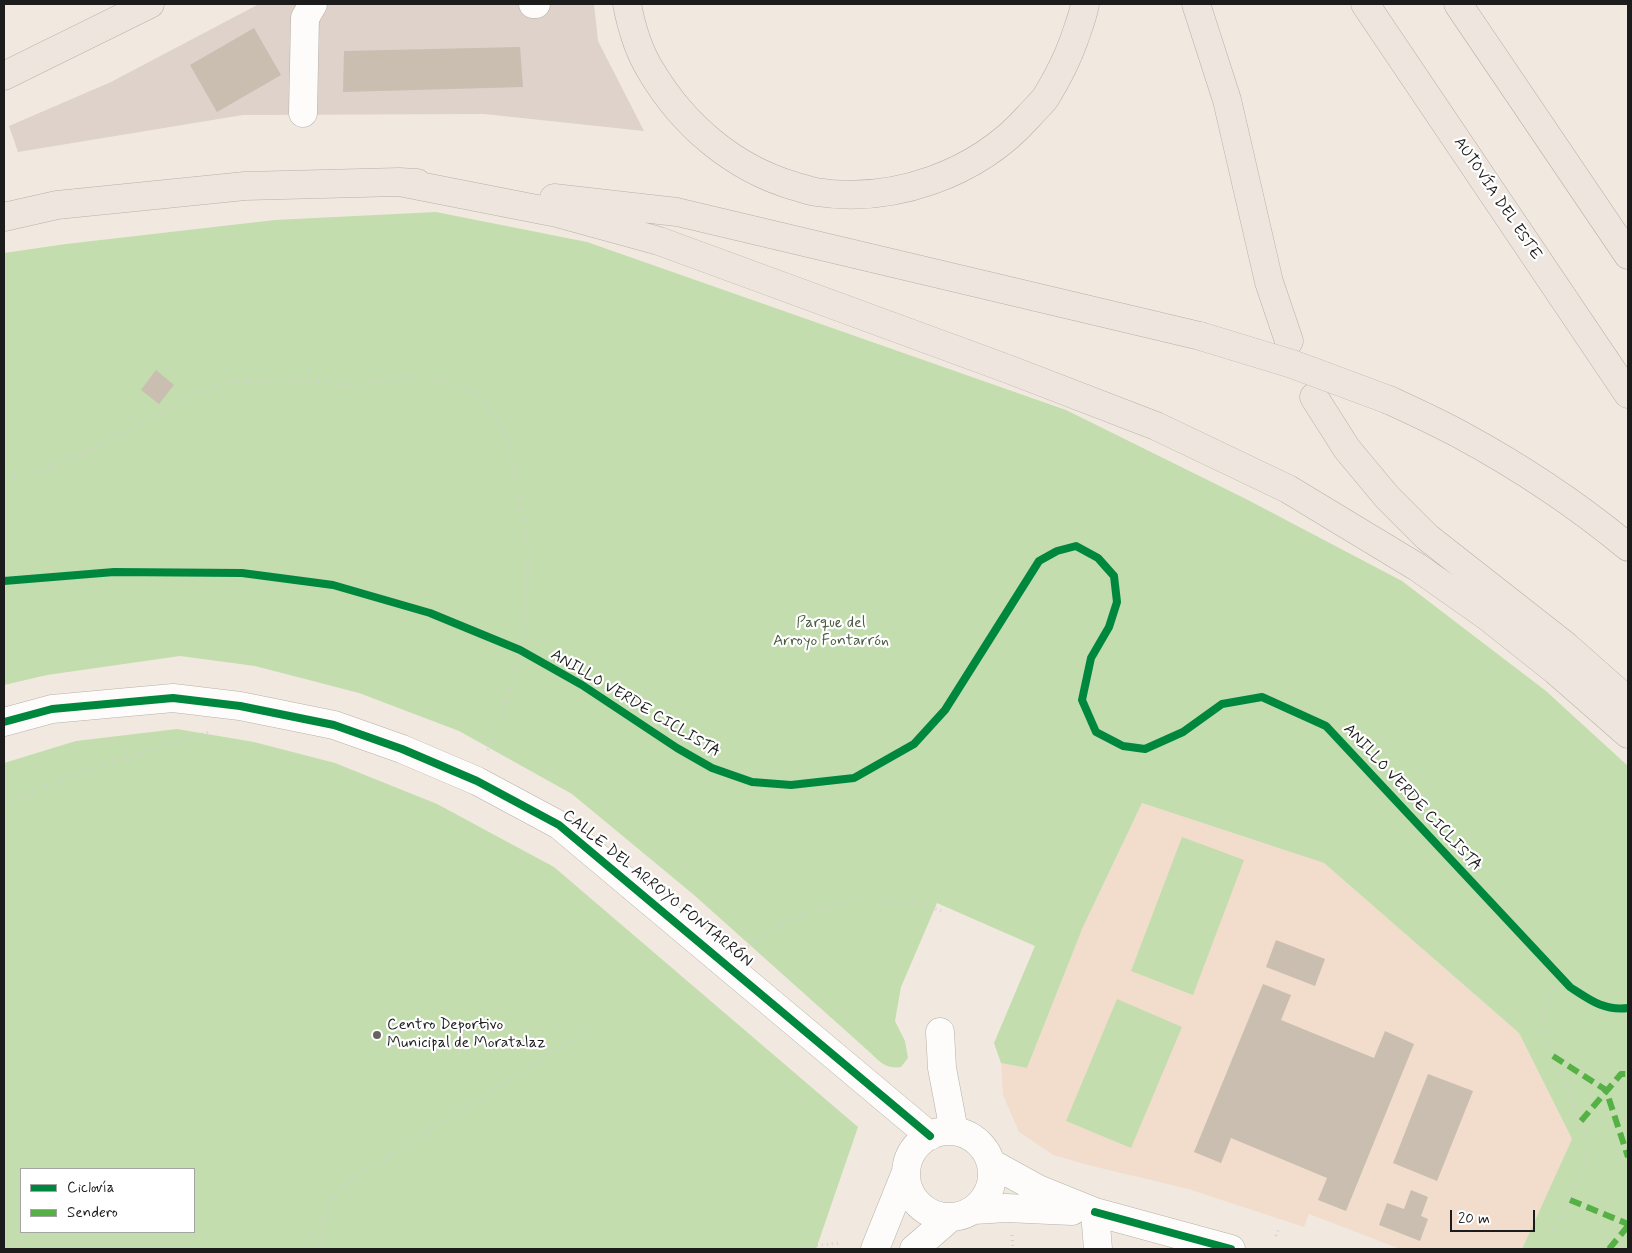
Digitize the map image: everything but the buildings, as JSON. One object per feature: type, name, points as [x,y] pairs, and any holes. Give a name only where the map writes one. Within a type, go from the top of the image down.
[{"type":"highway","points":[[4,76],[150,4]]},
{"type":"highway","points":[[627,4],[631,25],[650,70],[678,110],[706,138],[741,163],[775,180],[816,192],[858,194],[902,189],[947,175],[982,156],[1016,130],[1045,98],[1068,57],[1085,4]]},
{"type":"highway","points":[[1196,4],[1227,100],[1267,273],[1289,342]]},
{"type":"highway","name":"AUTOVÍA DEL ESTE","points":[[1365,4],[1628,394]]},
{"type":"highway","points":[[1458,4],[1628,255]]},
{"type":"highway","points":[[4,218],[57,205],[245,186],[399,182],[677,212],[1200,336],[1292,364],[1389,400],[1460,435],[1530,475],[1593,518],[1628,547]]},
{"type":"highway","points":[[399,182],[557,213],[659,242],[1008,368],[1156,426],[1288,489],[1417,567],[1488,617],[1556,671],[1628,734]]},
{"type":"highway","points":[[1314,397],[1347,449],[1386,498],[1427,537],[1566,646],[1628,701]]},
{"type":"street","points":[[303,113],[305,18],[313,4]]},
{"type":"street","name":"CALLE DEL ARROYO FONTARRÓN","points":[[4,722],[52,709],[173,698],[240,706],[334,725],[402,749],[477,781],[559,825],[942,1133]]},
{"type":"street","points":[[940,1032],[942,1133]]},
{"type":"street","points":[[875,1249],[913,1150],[921,1142],[942,1133],[964,1133],[977,1142],[987,1154],[991,1163],[992,1177],[989,1190],[983,1202],[962,1214],[914,1249]]},
{"type":"street","points":[[991,1163],[1038,1189],[1095,1212],[1231,1249]]},
{"type":"street","points":[[906,1172],[907,1182],[913,1198],[925,1210],[939,1216],[1006,1208],[1095,1212]]},
{"type":"street","points":[[1095,1212],[1098,1249]]},
{"type":"path","points":[[4,477],[35,473],[98,446],[189,397],[229,382],[297,380],[357,385],[410,377],[439,380],[479,395],[505,431],[528,545],[527,593],[520,650],[508,696],[487,752]]},
{"type":"path","points":[[4,803],[115,761],[217,729]]},
{"type":"path","points":[[740,951],[791,918],[845,900],[917,902],[944,912]]},
{"type":"path","points":[[1555,972],[1570,987]]},
{"type":"path","points":[[1546,1249],[1585,1165],[1587,1148],[1585,1131],[1546,1039],[1544,1020],[1547,998],[1562,979]]},
{"type":"path","points":[[296,1249],[318,1230],[340,1187],[593,1028]]},
{"type":"path","points":[[1276,1236],[1279,1228]]},
{"type":"path","points":[[318,1230],[325,1249]]},
{"type":"path","points":[[1012,1233],[1013,1249]]},
{"type":"path","points":[[782,1249],[840,1243]]},
{"type":"shaded area","points":[[259,4],[594,4],[598,41],[644,131],[484,114],[243,115],[18,152],[9,126],[111,82]]},
{"type":"shaded area","points":[[1142,803],[1324,863],[1519,1033],[1572,1139],[1522,1249],[1400,1249],[1309,1214],[1304,1227],[1188,1189],[1053,1155],[1019,1132],[1003,1095],[1001,1063],[1027,1068],[1083,927]]},
{"type":"green space","name":"Parque del Arroyo Fontarrón","points":[[436,212],[587,242],[1066,410],[1246,499],[1402,581],[1546,691],[1628,766],[1628,1249],[1522,1249],[1572,1139],[1519,1033],[1324,863],[1142,803],[1083,927],[1027,1068],[1001,1063],[994,1043],[1035,946],[937,903],[901,987],[895,1021],[905,1041],[908,1058],[901,1067],[890,1067],[877,1059],[694,895],[572,794],[459,731],[359,693],[255,666],[180,656],[47,675],[4,685],[4,253],[275,220]]},
{"type":"green space","name":"Centro Deportivo Municipal de Moratalaz","points":[[177,729],[254,742],[335,763],[437,804],[554,867],[858,1127],[816,1249],[4,1249],[4,763],[76,741]]},
{"type":"green space","points":[[1182,837],[1244,860],[1193,995],[1131,971]]},
{"type":"green space","points":[[1117,999],[1182,1027],[1131,1148],[1066,1121]]},
{"type":"marked path","points":[[1553,1056],[1606,1090],[1628,1157]]},
{"type":"marked path","points":[[1581,1121],[1621,1074],[1628,1074]]},
{"type":"marked path","points":[[1570,1200],[1628,1224]]},
{"type":"marked path","points":[[1609,1249],[1628,1226]]},
{"type":"cycle path","name":"ANILLO VERDE CICLISTA","points":[[4,581],[114,572],[242,573],[333,585],[430,613],[520,650],[582,685],[677,748],[712,768],[752,782],[791,785],[854,778],[914,744],[945,710],[1039,561],[1057,551],[1076,546],[1098,558],[1114,576],[1117,602],[1109,627],[1091,658],[1082,700],[1096,732],[1123,746],[1145,749],[1183,732],[1222,704],[1262,697],[1326,726],[1570,987],[1598,1004],[1612,1008],[1628,1008]]},
{"type":"cycle path","points":[[4,722],[52,709],[173,698],[240,706],[334,725],[402,749],[477,781],[559,825],[930,1136]]},
{"type":"cycle path","points":[[1095,1212],[1231,1249]]},
{"type":"place","name":"Centro Deportivo Municipal de Moratalaz","points":[[377,1035]]}]
